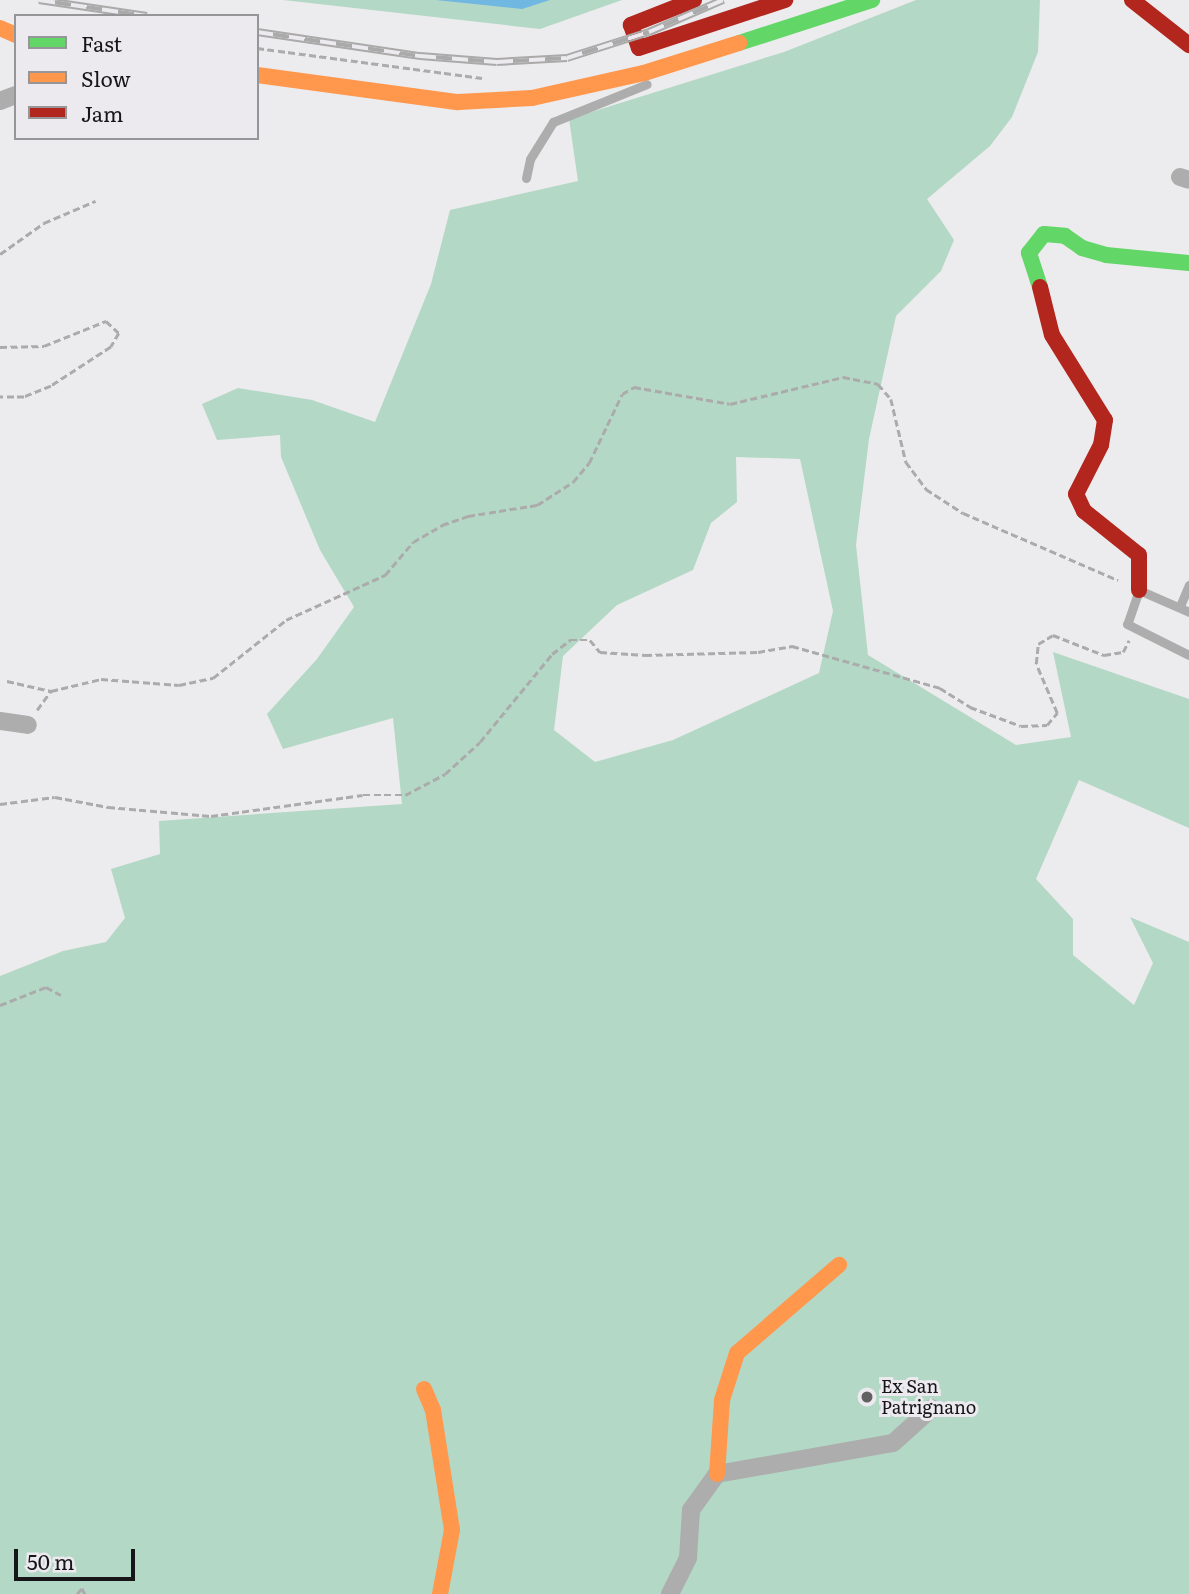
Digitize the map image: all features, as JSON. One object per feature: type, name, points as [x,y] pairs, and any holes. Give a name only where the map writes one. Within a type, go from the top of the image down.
[{"type":"street","points":[[694,0],[631,25],[639,48],[783,2]]},
{"type":"street","points":[[259,75],[458,102],[532,98],[664,67],[872,0]]},
{"type":"street","points":[[1132,0],[1189,46]]},
{"type":"street","points":[[772,33],[783,2]]},
{"type":"street","points":[[1139,590],[1139,555],[1084,511],[1076,494],[1101,445],[1105,420],[1052,335],[1047,303],[1028,262],[1029,253],[1044,234],[1065,236],[1082,248],[1107,255],[1189,263]]},
{"type":"street","points":[[0,721],[27,725]]},
{"type":"street","points":[[670,1594],[688,1558],[691,1510],[717,1474],[722,1400],[737,1353],[839,1265]]},
{"type":"street","points":[[424,1389],[433,1409],[452,1530],[440,1594]]},
{"type":"street","points":[[717,1474],[893,1443],[932,1408]]},
{"type":"lane","points":[[526,178],[530,159],[553,122],[659,79],[664,67]]},
{"type":"lane","points":[[1180,606],[1189,585]]},
{"type":"lane","points":[[1189,612],[1139,590],[1127,624],[1189,654]]},
{"type":"path","points":[[259,48],[413,72],[492,77]]},
{"type":"path","points":[[0,254],[44,223],[95,201]]},
{"type":"path","points":[[0,347],[44,346],[106,321],[120,333],[111,346],[51,386],[24,397],[0,397]]},
{"type":"path","points":[[7,681],[51,691],[101,679],[179,685],[213,678],[286,620],[385,575],[413,542],[442,525],[468,516],[537,505],[573,482],[589,463],[622,394],[634,387],[730,404],[843,377],[878,384],[891,399],[906,462],[926,489],[963,513],[1139,590]]},
{"type":"path","points":[[0,804],[55,797],[108,807],[211,816],[363,795],[405,795],[445,774],[480,742],[552,654],[570,640],[590,640],[600,652],[645,656],[758,652],[792,646],[940,688],[970,707],[1021,726],[1046,725],[1057,713],[1037,664],[1038,644],[1053,635],[1104,655],[1123,652],[1135,629]]},
{"type":"path","points":[[0,1005],[46,987],[61,995]]},
{"type":"path","points":[[77,1594],[82,1588],[85,1594]]},
{"type":"green space","points":[[283,0],[622,0],[540,29]]},
{"type":"green space","points":[[916,0],[1040,0],[1038,52],[1012,117],[990,146],[927,199],[954,240],[941,271],[896,316],[869,439],[856,545],[868,655],[1016,745],[1071,737],[1053,652],[1189,699],[1189,828],[1079,780],[1036,879],[1073,919],[1073,955],[1134,1005],[1153,963],[1130,917],[1189,942],[1189,1594],[0,1594],[0,976],[63,951],[106,942],[125,918],[111,869],[160,854],[159,821],[402,804],[393,718],[283,749],[267,714],[317,659],[354,607],[320,550],[281,457],[280,435],[217,440],[202,404],[238,388],[312,400],[375,422],[431,284],[450,210],[578,181],[569,119],[784,52]],"holes":[[[736,457],[800,459],[833,611],[819,673],[673,740],[595,762],[554,730],[563,656],[617,605],[693,570],[711,523],[737,502]]]},
{"type":"water","points":[[436,0],[550,0],[522,9]]},
{"type":"railway","points":[[39,0],[134,14]]},
{"type":"railway","points":[[259,32],[420,56],[497,62],[567,58],[649,32],[723,0]]},
{"type":"traffic: fast","points":[[739,43],[872,0]]},
{"type":"traffic: fast","points":[[1040,287],[1029,253],[1044,234],[1065,236],[1082,248],[1106,255],[1189,263]]},
{"type":"traffic: slow","points":[[0,28],[14,34]]},
{"type":"traffic: slow","points":[[259,75],[458,102],[532,98],[644,73],[739,43]]},
{"type":"traffic: slow","points":[[717,1474],[722,1400],[737,1353],[839,1265]]},
{"type":"traffic: slow","points":[[424,1389],[433,1410],[452,1530],[440,1594]]},
{"type":"traffic: jam","points":[[694,0],[631,25],[639,48],[785,0]]},
{"type":"traffic: jam","points":[[1132,0],[1189,45]]},
{"type":"traffic: jam","points":[[1040,287],[1052,335],[1105,420],[1101,445],[1076,494],[1084,511],[1139,555],[1139,590]]},
{"type":"place","name":"Ex San Patrignano","points":[[867,1397]]}]
